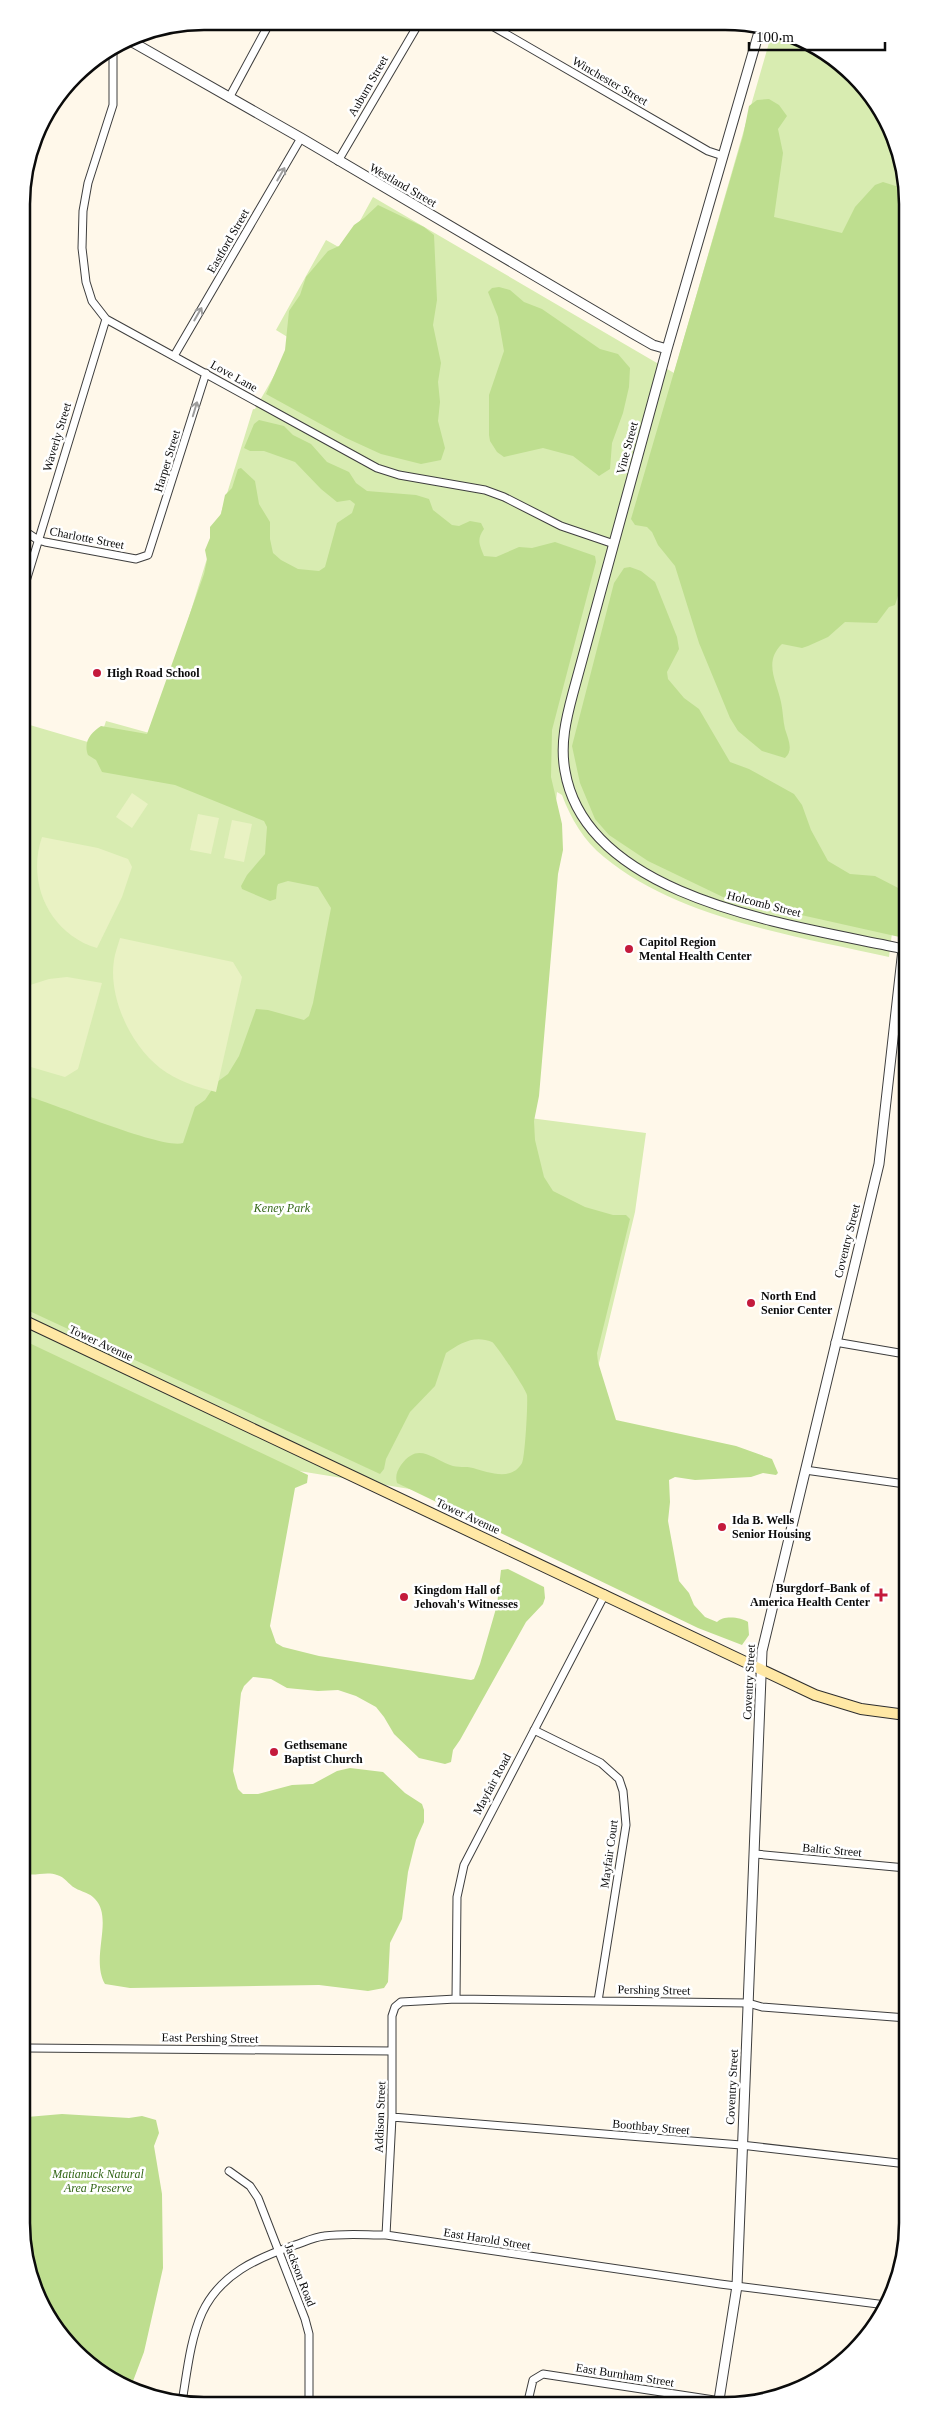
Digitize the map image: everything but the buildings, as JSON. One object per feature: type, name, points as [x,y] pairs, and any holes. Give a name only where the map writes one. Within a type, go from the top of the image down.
[{"type":"main road","name":"Tower Avenue","points":[[30,1323],[605,1594],[760,1670],[838,1703],[899,1714]]},
{"type":"street","points":[[228,98],[266,30]]},
{"type":"street","name":"Auburn Street","points":[[338,161],[415,30]]},
{"type":"street","name":"Winchester Street","points":[[500,30],[708,151],[723,156]]},
{"type":"street","name":"Vine Street","points":[[626,862],[599,839],[577,808],[564,771],[562,746],[573,693],[667,349],[759,33]]},
{"type":"street","name":"Westland Street","points":[[135,44],[301,138],[632,333],[654,345],[667,349]]},
{"type":"street","name":"Love Lane","points":[[113,56],[113,105],[88,183],[83,211],[82,248],[86,282],[92,301],[106,319],[377,468],[399,476],[485,490],[504,497],[561,526],[614,544]]},
{"type":"street","name":"Eastford Street","points":[[174,356],[301,138]]},
{"type":"street","name":"Waverly Street","points":[[30,567],[106,319]]},
{"type":"street","name":"Harper Street","points":[[148,555],[206,373]]},
{"type":"street","name":"Charlotte Street","points":[[30,535],[38,540],[136,559],[148,555]]},
{"type":"street","name":"Holcomb Street","points":[[626,862],[664,883],[715,905],[899,948]]},
{"type":"street","name":"Coventry Street","points":[[719,2397],[737,2286],[741,2146],[755,1854],[760,1670],[764,1640],[882,1148],[899,994]]},
{"type":"street","points":[[835,1342],[899,1353]]},
{"type":"street","points":[[805,1470],[899,1483]]},
{"type":"street","name":"Mayfair Road","points":[[456,1999],[459,1879],[469,1852],[605,1594]]},
{"type":"street","name":"Mayfair Court","points":[[534,1730],[601,1763],[619,1779],[623,1792],[626,1825],[598,2001]]},
{"type":"street","name":"Baltic Street","points":[[755,1854],[899,1867]]},
{"type":"street","name":"Pershing Street","points":[[400,2002],[456,1999],[748,2003],[762,2007],[899,2017]]},
{"type":"street","name":"Addison Street","points":[[386,2235],[392,2117],[392,2016],[395,2007],[400,2002]]},
{"type":"street","name":"East Pershing Street","points":[[30,2048],[392,2052]]},
{"type":"street","name":"Boothbay Street","points":[[392,2117],[741,2146],[899,2163]]},
{"type":"street","name":"Jackson Road","points":[[229,2172],[250,2186],[258,2198],[309,2334],[309,2397]]},
{"type":"street","name":"East Harold Street","points":[[183,2396],[193,2343],[202,2313],[210,2299],[230,2276],[250,2262],[322,2236],[351,2233],[386,2235],[737,2286],[879,2304]]},
{"type":"street","name":"East Burnham Street","points":[[529,2397],[531,2383],[535,2378],[543,2374],[695,2397]]},
{"type":"green space","name":"Keney Park","points":[[771,36],[781,39],[822,59],[856,89],[876,117],[886,137],[898,181],[899,934],[892,933],[889,957],[740,922],[667,896],[634,878],[597,851],[579,829],[562,795],[557,792],[522,1117],[646,1133],[635,1212],[582,1434],[577,1484],[422,1491],[256,1464],[30,1857],[30,725],[98,745],[106,721],[153,734],[253,409],[255,409],[294,341],[276,330],[326,240],[344,250],[373,197],[674,373]]},
{"type":"green space","points":[[769,99],[779,105],[787,116],[778,129],[783,153],[774,217],[842,233],[855,207],[875,185],[883,182],[898,187],[899,204],[899,592],[895,605],[889,607],[877,623],[845,622],[828,637],[808,646],[802,648],[782,644],[776,651],[772,665],[773,672],[781,702],[784,726],[790,744],[788,755],[785,758],[762,751],[738,731],[730,718],[699,643],[675,566],[658,545],[652,532],[647,527],[635,525],[631,519],[743,136],[749,106],[757,100]]},
{"type":"green space","points":[[378,205],[424,227],[434,235],[437,300],[433,325],[441,363],[438,382],[440,402],[438,421],[445,448],[441,460],[421,464],[381,454],[346,438],[266,394],[285,350],[289,311],[300,295],[306,277],[328,251],[339,246],[354,225]]},
{"type":"green space","points":[[499,287],[510,290],[524,302],[542,309],[600,349],[618,354],[630,368],[629,387],[623,413],[612,443],[610,469],[599,476],[573,456],[543,448],[504,457],[497,452],[490,441],[489,395],[504,351],[498,317],[488,292],[492,288]]},
{"type":"green space","points":[[259,420],[284,426],[293,435],[311,444],[327,462],[349,472],[356,483],[367,491],[416,495],[429,499],[433,510],[452,525],[459,526],[470,521],[481,523],[484,529],[480,536],[480,542],[484,556],[496,557],[519,547],[532,548],[555,542],[595,556],[596,562],[552,730],[551,777],[562,824],[563,850],[558,874],[539,1096],[534,1121],[535,1140],[544,1177],[553,1191],[585,1207],[613,1215],[626,1215],[630,1219],[597,1353],[616,1420],[736,1446],[772,1459],[778,1473],[776,1475],[763,1473],[751,1477],[695,1480],[675,1477],[669,1480],[670,1502],[668,1521],[679,1581],[689,1593],[694,1605],[705,1617],[717,1622],[723,1618],[732,1618],[748,1622],[749,1635],[742,1645],[698,1628],[397,1483],[398,1469],[407,1458],[419,1453],[453,1466],[470,1467],[499,1474],[512,1472],[522,1463],[526,1430],[527,1395],[511,1368],[492,1342],[479,1339],[468,1341],[446,1353],[435,1386],[410,1412],[380,1474],[30,1311],[30,1097],[154,1140],[183,1143],[195,1107],[205,1100],[217,1082],[228,1074],[239,1056],[256,1009],[268,1010],[304,1020],[309,1016],[313,1003],[331,908],[318,887],[288,881],[278,884],[276,899],[270,901],[242,889],[241,886],[247,875],[265,854],[267,827],[264,821],[175,785],[102,772],[96,760],[88,755],[87,750],[89,738],[101,726],[147,734],[204,574],[207,560],[205,550],[210,538],[210,527],[221,514],[225,495],[232,488],[238,469],[241,468],[255,481],[259,504],[270,522],[270,539],[273,553],[281,560],[298,569],[319,571],[325,567],[337,523],[352,513],[355,504],[350,500],[337,502],[321,489],[295,462],[264,451],[250,451],[244,448],[254,424]]},
{"type":"green space","points":[[630,567],[641,571],[655,582],[677,637],[679,649],[667,672],[668,679],[684,698],[699,709],[730,762],[749,769],[794,794],[802,805],[811,830],[828,861],[850,874],[875,876],[899,888],[899,937],[725,898],[648,861],[609,835],[595,819],[580,783],[572,746],[614,583],[624,568]]},
{"type":"green space","points":[[132,793],[148,804],[132,828],[116,817]]},
{"type":"green space","points":[[198,814],[219,818],[211,854],[190,850]]},
{"type":"green space","points":[[232,820],[252,824],[244,862],[224,858]]},
{"type":"green space","points":[[42,837],[98,848],[128,859],[132,867],[122,897],[97,948],[80,941],[66,931],[46,905],[40,889],[37,872],[38,854]]},
{"type":"green space","points":[[120,938],[233,962],[242,977],[216,1092],[187,1083],[167,1073],[149,1058],[131,1034],[118,1005],[113,975],[114,960]]},
{"type":"green space","points":[[67,977],[102,983],[78,1069],[65,1077],[30,1067],[30,985],[49,979]]},
{"type":"green space","points":[[30,1343],[308,1475],[307,1483],[295,1488],[270,1626],[276,1643],[283,1647],[319,1656],[471,1680],[474,1679],[480,1664],[497,1605],[501,1570],[508,1569],[544,1587],[545,1598],[543,1604],[526,1622],[453,1750],[451,1762],[445,1764],[419,1758],[394,1734],[376,1707],[356,1696],[338,1690],[318,1691],[287,1688],[271,1679],[253,1677],[244,1686],[241,1693],[233,1771],[238,1789],[243,1794],[258,1794],[292,1785],[313,1784],[337,1771],[350,1768],[383,1772],[405,1793],[422,1804],[424,1822],[416,1840],[408,1872],[402,1919],[390,1943],[388,1982],[384,1988],[368,1991],[319,1985],[130,1988],[105,1984],[101,1974],[100,1963],[102,1917],[100,1907],[95,1899],[70,1885],[60,1876],[49,1873],[30,1874]]},
{"type":"green space","name":"Matianuck Natural Area Preserve","points":[[62,2114],[129,2118],[142,2116],[156,2120],[159,2133],[154,2146],[162,2194],[163,2268],[144,2352],[133,2382],[117,2374],[98,2361],[81,2346],[53,2310],[43,2290],[31,2246],[30,2117]]},
{"type":"place","name":"High Road School","points":[[97,673]]},
{"type":"place","name":"Capitol Region Mental Health Center","points":[[629,949]]},
{"type":"place","name":"North End Senior Center","points":[[751,1303]]},
{"type":"place","name":"Ida B. Wells Senior Housing","points":[[722,1527]]},
{"type":"place","name":"Burgdorf–Bank of America Health Center","points":[[881,1595]]},
{"type":"place","name":"Kingdom Hall of Jehovah's Witnesses","points":[[404,1597]]},
{"type":"place","name":"Gethsemane Baptist Church","points":[[274,1752]]}]
